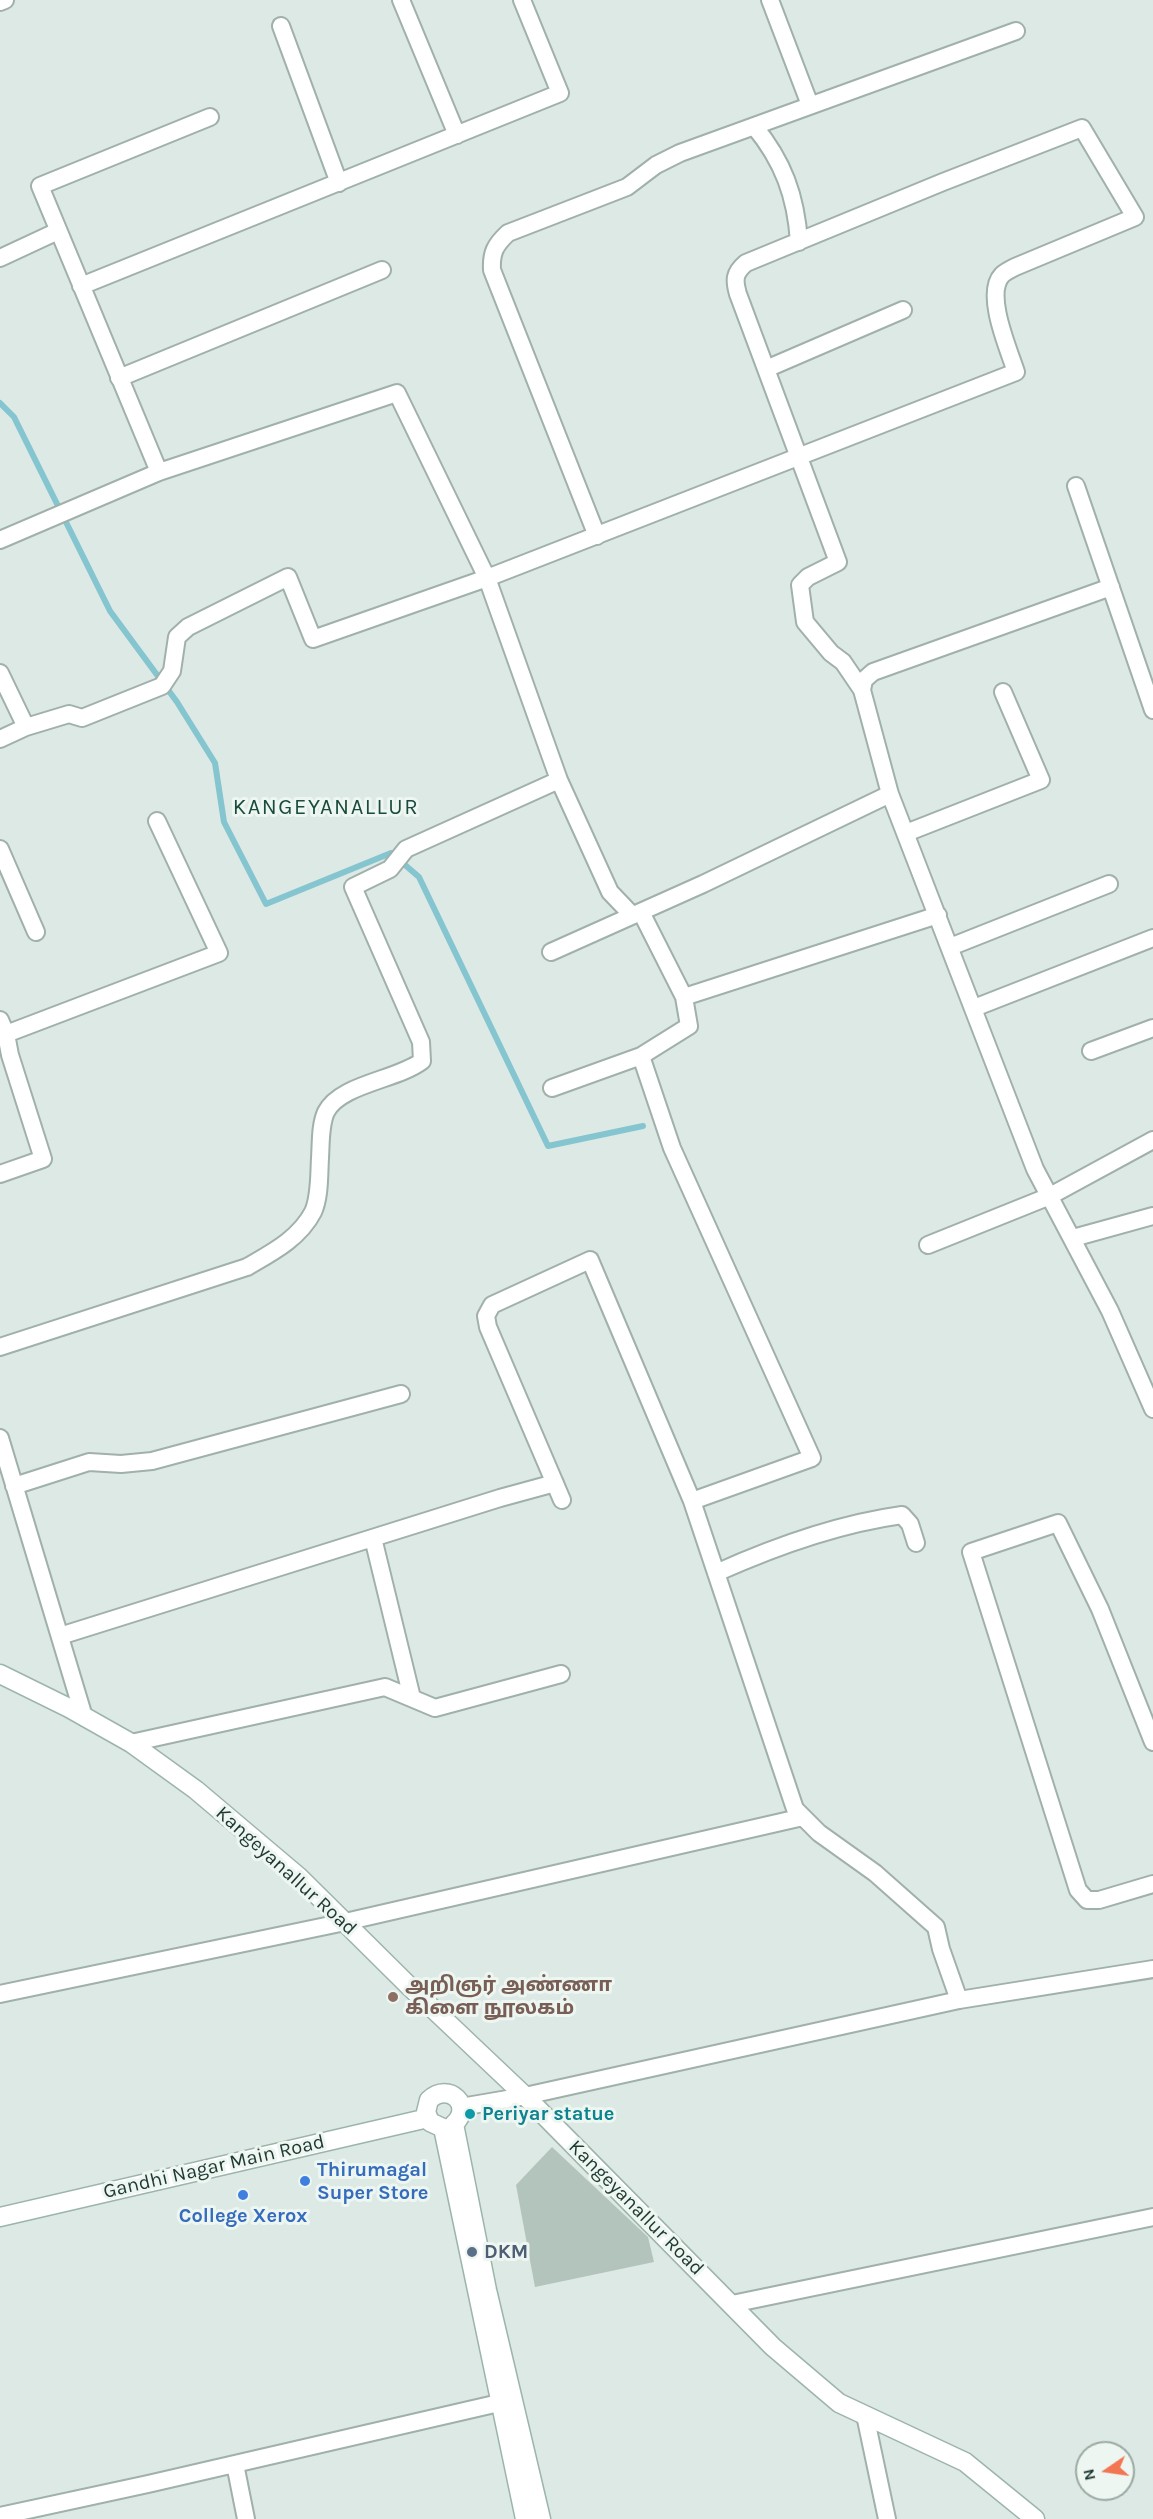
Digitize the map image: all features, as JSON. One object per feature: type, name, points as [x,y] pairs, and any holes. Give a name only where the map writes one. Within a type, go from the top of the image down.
[{"type":"street","points":[[0,2],[5,0]]},
{"type":"street","points":[[401,0],[456,135]]},
{"type":"street","points":[[81,286],[560,93],[522,0]]},
{"type":"street","points":[[770,0],[810,105]]},
{"type":"street","points":[[281,26],[339,183]]},
{"type":"street","points":[[597,536],[492,270],[491,256],[498,243],[508,233],[627,187],[656,165],[810,105],[1016,31]]},
{"type":"street","points":[[159,472],[40,186],[210,117]]},
{"type":"street","points":[[754,126],[769,146],[788,183],[795,204],[798,242]]},
{"type":"street","points":[[0,739],[69,714],[82,718],[166,679],[177,637],[188,627],[288,577],[313,639],[487,578],[800,458],[1016,372],[995,302],[996,288],[1002,275],[1015,267],[1135,217],[1082,128],[746,263],[737,271],[734,281],[766,369],[800,458],[838,562],[808,577],[800,585],[805,622],[831,653],[843,662],[862,690],[890,794],[975,1008],[1035,1169],[1110,1311],[1153,1408]]},
{"type":"street","points":[[0,258],[58,231]]},
{"type":"street","points":[[119,378],[382,270]]},
{"type":"street","points":[[766,369],[903,310]]},
{"type":"street","points":[[0,540],[159,472],[397,393],[487,578],[559,780],[610,892],[637,913],[684,997],[689,1026],[641,1056],[552,1088]]},
{"type":"street","points":[[1076,486],[1111,587],[1145,661],[1153,710]]},
{"type":"street","points":[[862,690],[864,680],[873,672],[1111,587]]},
{"type":"street","points":[[0,673],[26,728]]},
{"type":"street","points":[[906,833],[1041,780],[1003,692]]},
{"type":"street","points":[[0,1347],[247,1267],[280,1248],[295,1234],[313,1211],[318,1187],[322,1128],[326,1112],[337,1099],[404,1072],[422,1061],[421,1042],[353,887],[390,869],[406,849],[559,780]]},
{"type":"street","points":[[551,952],[775,850],[890,794]]},
{"type":"street","points":[[0,1174],[43,1159],[3,1027],[219,952],[158,821]]},
{"type":"street","points":[[0,849],[36,932]]},
{"type":"street","points":[[950,947],[1109,884]]},
{"type":"street","points":[[684,997],[938,915]]},
{"type":"street","points":[[975,1008],[1153,938]]},
{"type":"street","points":[[1091,1051],[1153,1028]]},
{"type":"street","points":[[641,1056],[672,1148],[812,1458],[692,1501]]},
{"type":"street","points":[[928,1245],[1050,1196],[1153,1140]]},
{"type":"street","points":[[1073,1238],[1153,1216]]},
{"type":"street","points":[[562,1500],[488,1327],[486,1316],[492,1305],[590,1260],[692,1501],[795,1809],[819,1833],[875,1873],[936,1927],[941,1949],[959,2000]]},
{"type":"street","points":[[14,1486],[89,1462],[121,1464],[152,1461],[401,1394]]},
{"type":"street","points":[[0,1438],[84,1717]]},
{"type":"street","points":[[60,1636],[555,1483]]},
{"type":"street","points":[[716,1572],[801,1539],[864,1521],[902,1515],[910,1524],[916,1543]]},
{"type":"street","points":[[1153,1742],[1100,1609],[1058,1523],[971,1552],[1078,1890],[1087,1900],[1099,1900],[1153,1884]]},
{"type":"street","points":[[373,1538],[412,1698]]},
{"type":"street","name":"Kangeyanallur Road","points":[[0,1674],[131,1743],[196,1790],[299,1877],[525,2096],[773,2347],[839,2403],[965,2462],[1035,2519]]},
{"type":"street","points":[[131,1743],[386,1687],[435,1708],[561,1674]]},
{"type":"street","points":[[0,1994],[345,1922],[803,1817]]},
{"type":"street","points":[[461,2107],[525,2096],[959,2000],[1153,1969]]},
{"type":"street","points":[[438,2093],[450,2094],[459,2101],[461,2107],[460,2117],[449,2126],[434,2125],[428,2118],[429,2100],[438,2093]]},
{"type":"street","name":"Gandhi Nagar Main Road","points":[[0,2217],[428,2118]]},
{"type":"street","points":[[449,2126],[499,2403],[525,2519]]},
{"type":"street","points":[[449,2126],[541,2519]]},
{"type":"street","points":[[732,2304],[1153,2217]]},
{"type":"street","points":[[0,2516],[499,2403]]},
{"type":"street","points":[[865,2415],[887,2519]]},
{"type":"street","points":[[235,2464],[246,2519]]},
{"type":"building","points":[[552,2147],[648,2237],[654,2262],[535,2287],[516,2185]]},
{"type":"waterway","points":[[0,403],[14,417],[110,611],[177,702],[215,763],[224,822],[266,904],[391,853],[419,877],[548,1146],[643,1126]]},
{"type":"place","name":"அறிஞர் அண்ணா கிளை நூலகம்","points":[[393,1997]]},
{"type":"place","name":"Periyar statue","points":[[470,2114]]},
{"type":"place","name":"Thirumagal Super Store","points":[[305,2181]]},
{"type":"place","name":"College Xerox","points":[[243,2195]]},
{"type":"place","name":"DKM","points":[[472,2252]]},
{"type":"district","name":"KANGEYANALLUR","points":[[326,808]]}]
